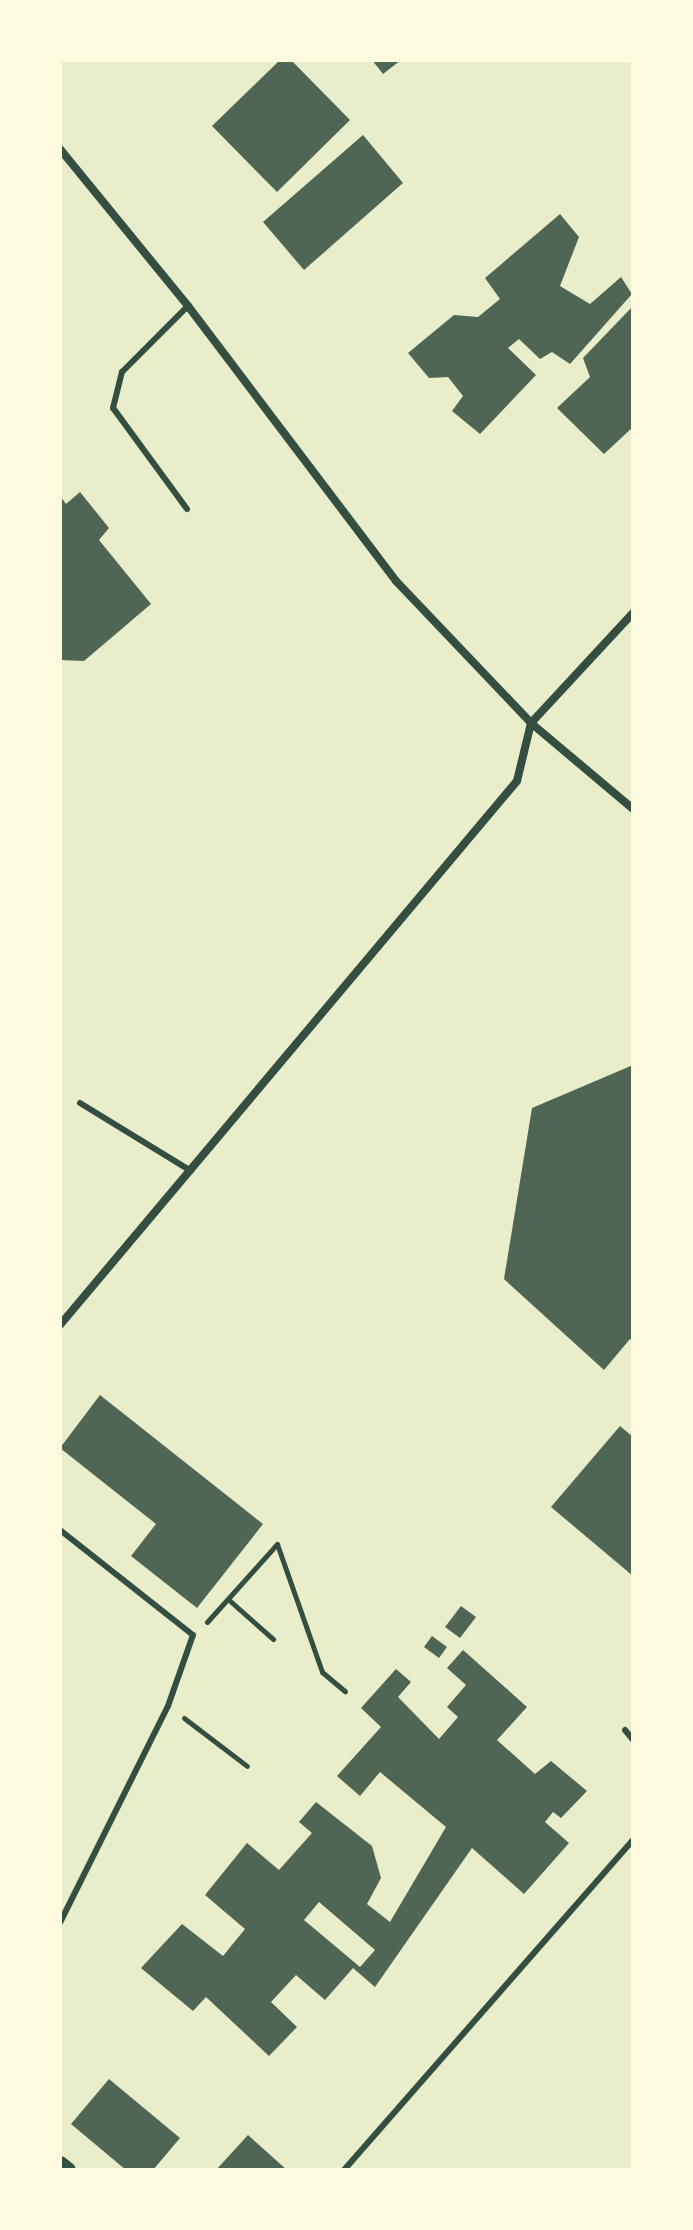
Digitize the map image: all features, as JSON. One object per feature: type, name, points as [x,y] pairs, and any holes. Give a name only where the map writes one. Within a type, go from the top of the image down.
[{"type":"main road","points":[[60,2164],[68,2170]]},
{"type":"street","points":[[60,149],[188,306],[396,581],[531,723],[633,809]]},
{"type":"street","points":[[60,1325],[517,781],[531,723],[633,613]]},
{"type":"lane","points":[[187,509],[113,408],[122,372],[188,306]]},
{"type":"lane","points":[[80,1103],[191,1171]]},
{"type":"lane","points":[[60,1530],[193,1635],[168,1706],[60,1923]]},
{"type":"lane","points":[[625,1730],[633,1740]]},
{"type":"lane","points":[[344,2170],[633,1840]]},
{"type":"path","points":[[193,1635],[229,1600],[277,1544],[322,1672],[345,1691]]},
{"type":"path","points":[[229,1600],[273,1639]]},
{"type":"path","points":[[168,1706],[247,1766]]},
{"type":"building","points":[[280,60],[291,60],[350,120],[277,192],[212,126]]},
{"type":"building","points":[[372,60],[401,60],[383,74]]},
{"type":"building","points":[[363,135],[403,183],[304,270],[263,222]]},
{"type":"building","points":[[560,214],[579,237],[560,286],[590,304],[621,277],[632,294],[570,364],[552,352],[540,359],[519,339],[508,348],[536,375],[480,434],[452,411],[463,396],[448,377],[429,378],[408,353],[454,315],[478,317],[500,299],[485,278]]},
{"type":"building","points":[[633,306],[633,427],[604,454],[557,408],[590,377],[583,358]]},
{"type":"building","points":[[80,492],[109,528],[99,540],[151,604],[84,661],[60,660],[60,496],[66,504]]},
{"type":"building","points":[[633,1065],[633,1342],[630,1339],[604,1370],[504,1279],[532,1108]]},
{"type":"building","points":[[100,1395],[263,1524],[197,1608],[131,1556],[156,1524],[60,1448]]},
{"type":"building","points":[[620,1426],[633,1437],[633,1576],[551,1507]]},
{"type":"building","points":[[461,1606],[476,1617],[460,1638],[445,1627]]},
{"type":"building","points":[[432,1636],[447,1647],[439,1658],[424,1647]]},
{"type":"building","points":[[463,1650],[527,1707],[497,1740],[535,1774],[551,1761],[587,1791],[561,1818],[553,1812],[545,1822],[569,1843],[524,1894],[472,1848],[375,1987],[353,1968],[325,2000],[296,1975],[271,2002],[297,2027],[269,2056],[206,1997],[193,2011],[141,1968],[182,1924],[223,1956],[245,1929],[205,1895],[247,1843],[279,1870],[312,1833],[299,1822],[316,1802],[372,1846],[381,1878],[367,1904],[390,1922],[446,1827],[380,1772],[360,1796],[337,1776],[381,1727],[361,1708],[396,1669],[411,1682],[398,1697],[439,1739],[458,1717],[447,1707],[466,1685],[447,1668]],"holes":[[[319,1902],[375,1950],[360,1967],[304,1920]]]},
{"type":"building","points":[[109,2079],[180,2138],[153,2170],[126,2170],[71,2124]]},
{"type":"building","points":[[248,2135],[287,2170],[216,2170]]}]
